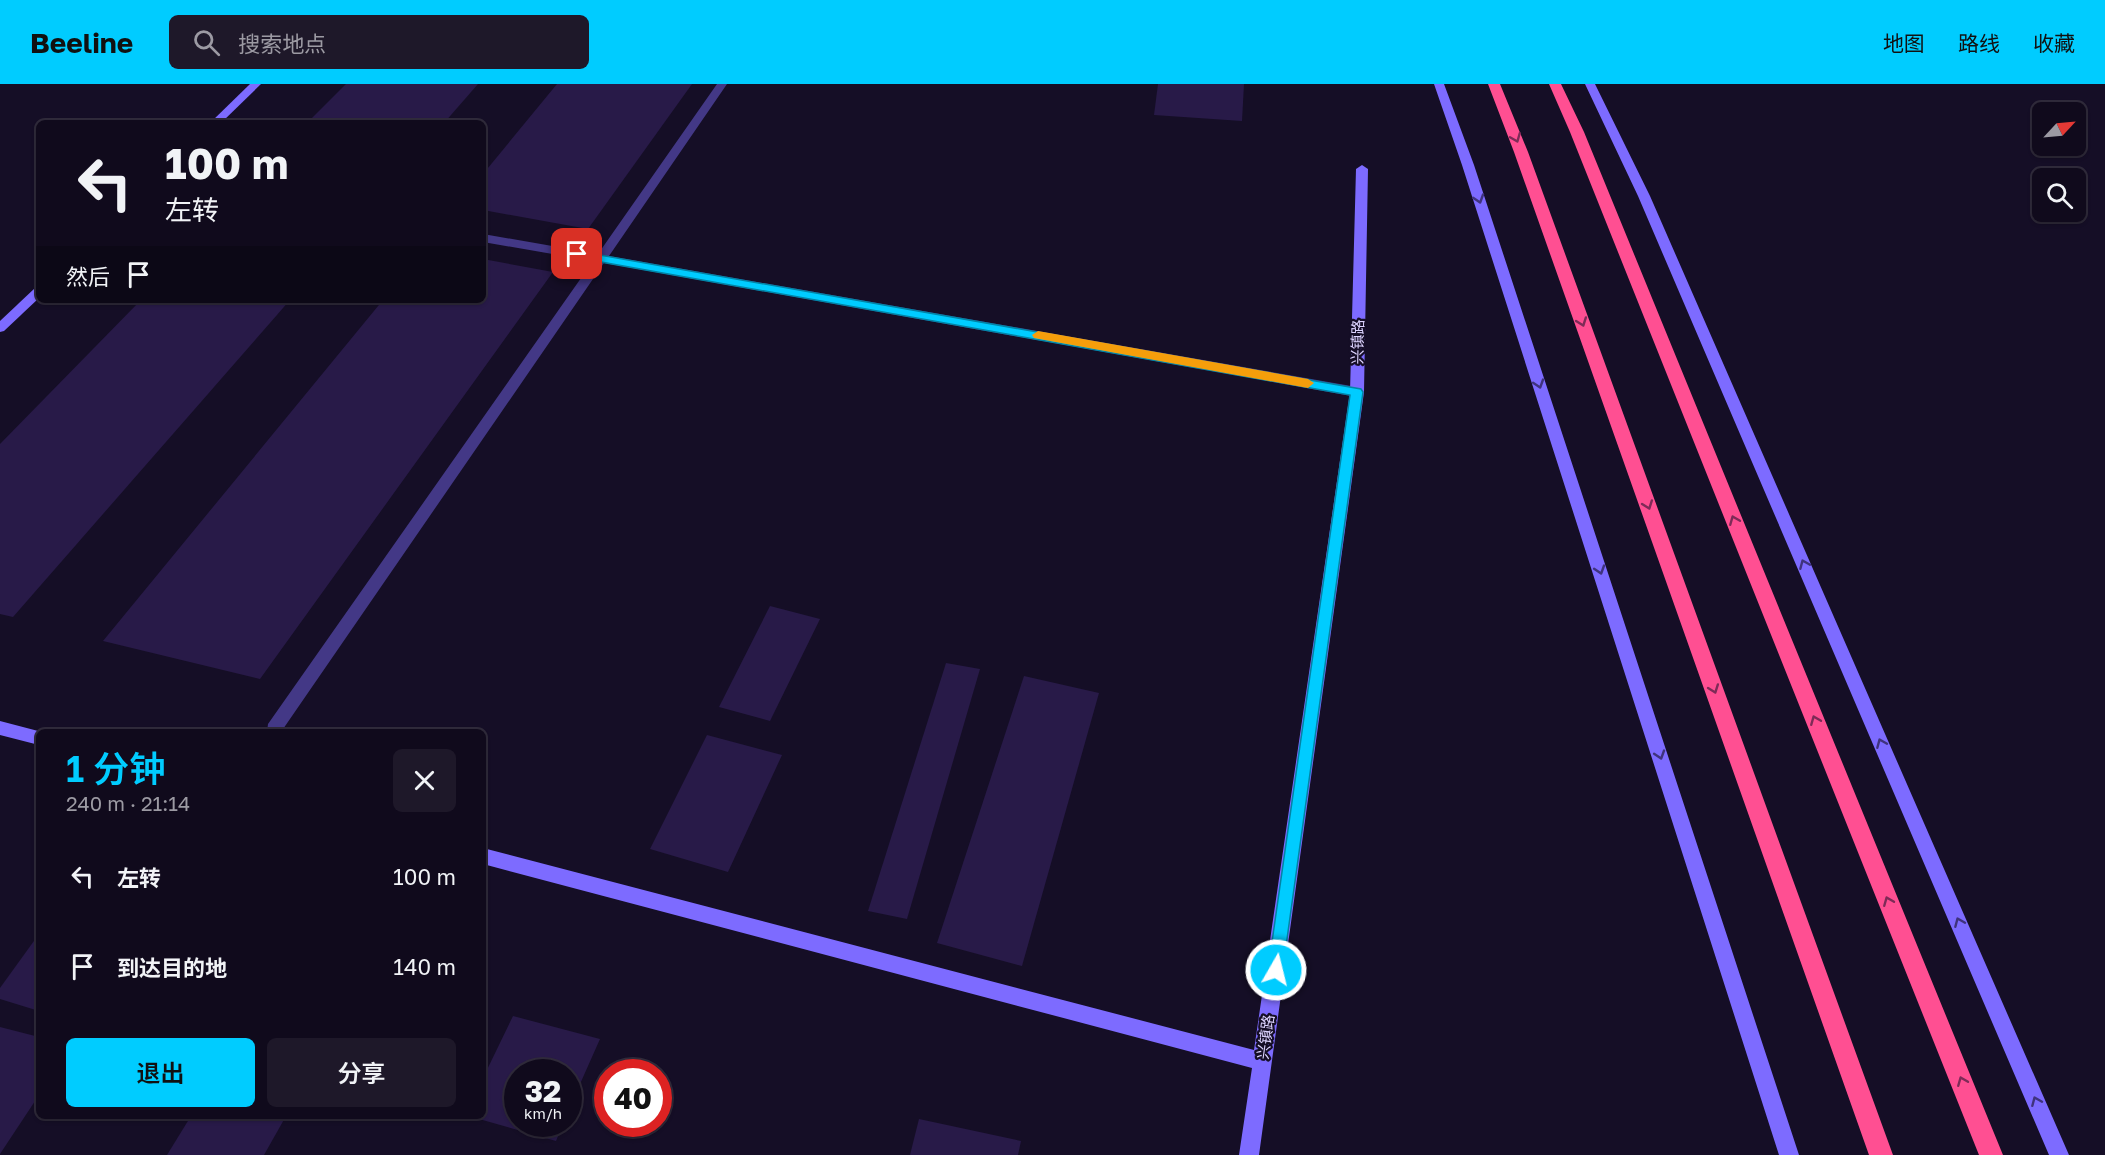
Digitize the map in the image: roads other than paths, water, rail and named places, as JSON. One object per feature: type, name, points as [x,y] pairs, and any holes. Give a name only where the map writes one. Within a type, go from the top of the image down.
[{"type":"highway","points":[[1494,84],[1521,152],[1881,1155]]},
{"type":"highway","points":[[1555,84],[1577,132],[1991,1155]]},
{"type":"street","points":[[218,120],[256,84]]},
{"type":"street","points":[[1439,84],[1472,176],[1789,1155]]},
{"type":"street","points":[[1590,84],[1644,196],[2059,1155]]},
{"type":"street","name":"兴镇路","points":[[1249,1155],[1357,392],[1362,169]]},
{"type":"street","points":[[0,328],[36,294]]},
{"type":"street","points":[[0,728],[36,737]]},
{"type":"street","points":[[486,857],[1263,1062]]},
{"type":"lane","points":[[274,729],[722,84]]},
{"type":"lane","points":[[486,239],[1357,392]]}]
